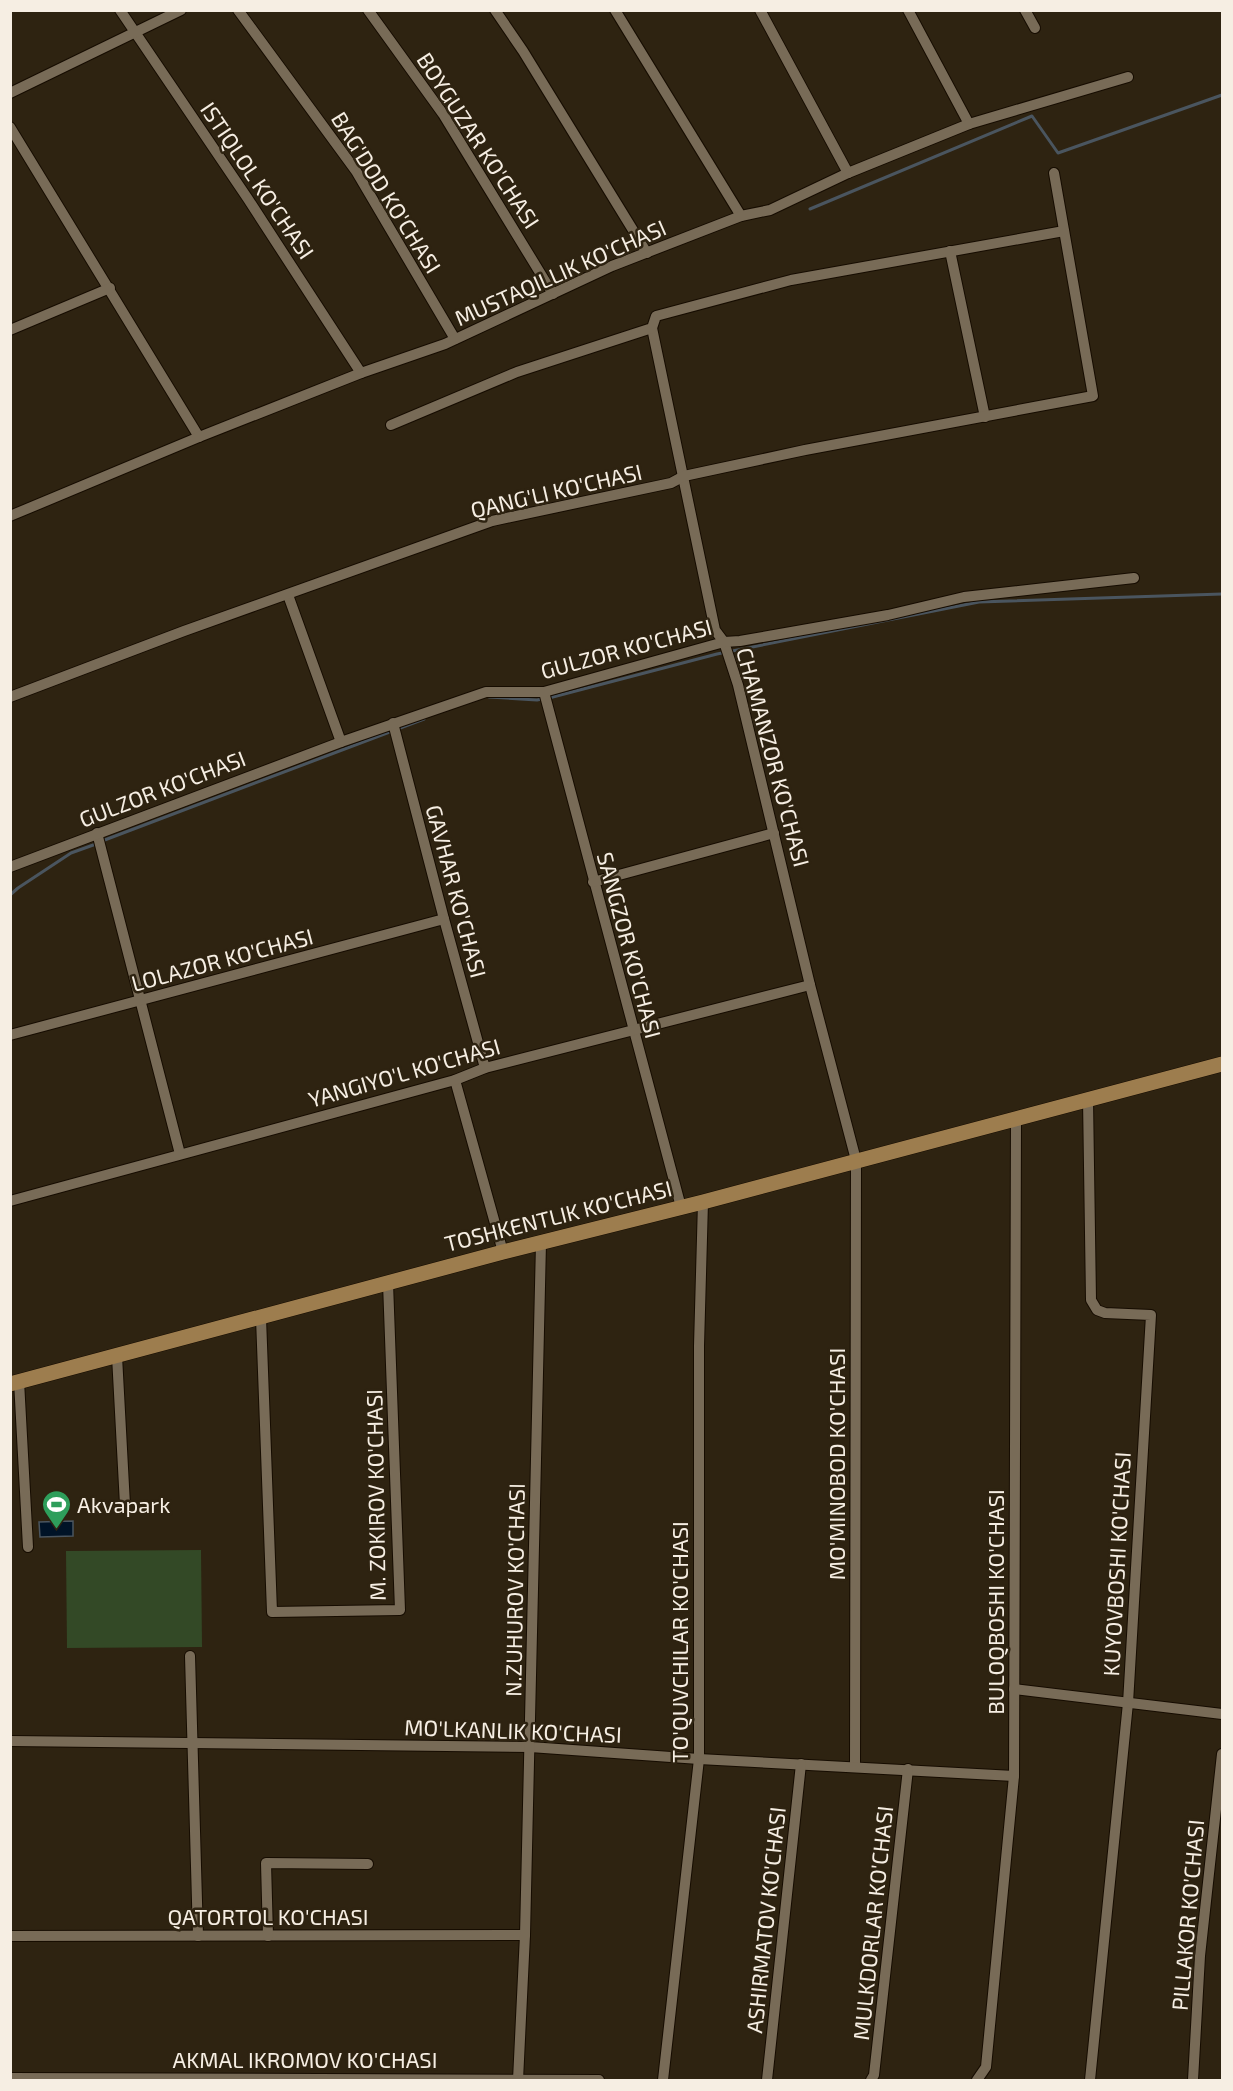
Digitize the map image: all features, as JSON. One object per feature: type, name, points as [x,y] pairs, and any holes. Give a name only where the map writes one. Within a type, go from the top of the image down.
[{"type":"main road","name":"TOSHKENTLIK KO'CHASI","points":[[15,1382],[1222,1064]]},
{"type":"street","name":"ISTIQLOL KO'CHASI","points":[[120,10],[248,199],[361,373]]},
{"type":"street","points":[[10,93],[136,34],[181,10]]},
{"type":"street","name":"BAG'DOD KO'CHASI","points":[[238,10],[356,171],[455,339]]},
{"type":"street","name":"BOYGUZAR KO'CHASI","points":[[368,10],[443,114],[553,294]]},
{"type":"street","points":[[495,10],[523,51],[646,253]]},
{"type":"street","points":[[615,10],[741,216]]},
{"type":"street","points":[[760,10],[848,172]]},
{"type":"street","points":[[908,10],[969,124]]},
{"type":"street","points":[[1025,10],[1035,28]]},
{"type":"street","name":"MUSTAQILLIK KO'CHASI","points":[[10,516],[199,437],[361,373],[455,339],[612,266],[741,216],[770,210],[848,172],[969,124],[1128,77]]},
{"type":"street","points":[[10,128],[110,288],[199,437]]},
{"type":"street","points":[[391,425],[517,372],[652,328],[656,316],[791,280],[1064,231],[1054,173]]},
{"type":"street","name":"QANG'LI KO'CHASI","points":[[10,697],[184,631],[492,521],[671,483],[684,476],[805,450],[1093,396],[1064,231]]},
{"type":"street","points":[[950,251],[985,417]]},
{"type":"street","points":[[10,330],[110,288]]},
{"type":"street","name":"CHAMANZOR KO'CHASI","points":[[652,328],[715,630],[724,642],[738,685],[810,985],[856,1160]]},
{"type":"street","name":"GULZOR KO'CHASI","points":[[10,867],[341,742],[486,692],[544,692],[724,642],[888,615],[964,597],[1134,578]]},
{"type":"street","points":[[288,595],[341,742]]},
{"type":"street","name":"SANGZOR KO'CHASI","points":[[544,692],[632,1030],[681,1207]]},
{"type":"street","name":"GAVHAR KO'CHASI","points":[[393,723],[485,1068]]},
{"type":"street","points":[[593,882],[774,832]]},
{"type":"street","points":[[97,833],[180,1154]]},
{"type":"street","name":"LOLAZOR KO'CHASI","points":[[10,1035],[444,920]]},
{"type":"street","name":"YANGIYO'L KO'CHASI","points":[[10,1201],[455,1080],[485,1068],[810,985]]},
{"type":"street","points":[[455,1080],[503,1252]]},
{"type":"street","name":"KUYOVBOSHI KO'CHASI","points":[[1088,1100],[1091,1300],[1096,1310],[1105,1313],[1151,1315],[1128,1703],[1090,2080]]},
{"type":"street","name":"BULOQBOSHI KO'CHASI","points":[[977,2080],[986,2067],[1014,1776],[1016,1120]]},
{"type":"street","name":"MO'MINOBOD KO'CHASI","points":[[855,1767],[856,1160]]},
{"type":"street","name":"TO'QUVCHILAR KO'CHASI","points":[[663,2080],[699,1759],[699,1346],[703,1202]]},
{"type":"street","name":"N.ZUHUROV KO'CHASI","points":[[518,2080],[525,1935],[541,1243]]},
{"type":"street","name":"M. ZOKIROV KO'CHASI","points":[[261,1318],[272,1612],[400,1610],[388,1283]]},
{"type":"street","points":[[117,1356],[125,1505]]},
{"type":"street","points":[[15,1382],[28,1547]]},
{"type":"street","points":[[190,1656],[198,1936]]},
{"type":"street","points":[[1014,1689],[1222,1714]]},
{"type":"street","name":"MO'LKANLIK KO'CHASI","points":[[10,1741],[530,1747],[699,1759],[1014,1776]]},
{"type":"street","name":"PILLAKOR KO'CHASI","points":[[1192,2080],[1200,1956],[1222,1754]]},
{"type":"street","name":"ASHIRMATOV KO'CHASI","points":[[767,2080],[801,1764]]},
{"type":"street","name":"MULKDORLAR KO'CHASI","points":[[871,2080],[874,2074],[908,1769]]},
{"type":"street","points":[[268,1936],[266,1863],[368,1864]]},
{"type":"street","name":"QATORTOL KO'CHASI","points":[[10,1936],[525,1935]]},
{"type":"street","name":"AKMAL IKROMOV KO'CHASI","points":[[10,2078],[598,2080]]},
{"type":"green space","points":[[201,1550],[202,1647],[67,1648],[66,1551]]},
{"type":"water","name":"Akvapark","points":[[73,1521],[73,1536],[40,1537],[39,1522]]},
{"type":"waterway","points":[[810,209],[1032,116],[1058,153],[1222,95]]},
{"type":"waterway","points":[[549,698],[717,654],[979,602],[1222,594]]},
{"type":"waterway","points":[[489,697],[542,699]]},
{"type":"waterway","points":[[102,841],[424,719]]},
{"type":"waterway","points":[[10,895],[71,853],[96,844]]},
{"type":"place","name":"Akvapark","points":[[56,1530]]}]
